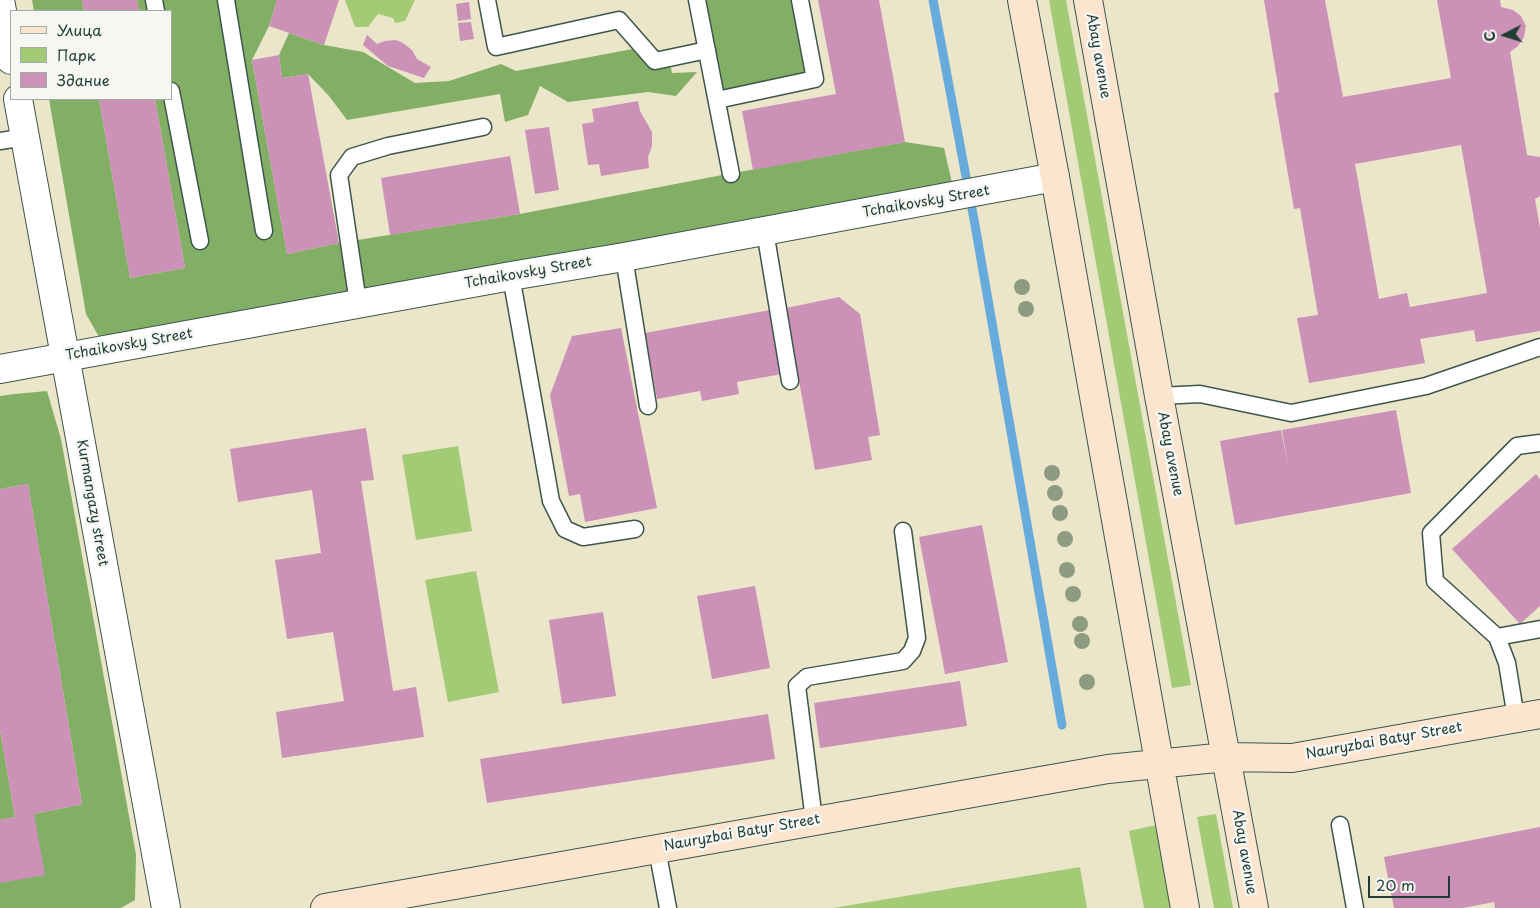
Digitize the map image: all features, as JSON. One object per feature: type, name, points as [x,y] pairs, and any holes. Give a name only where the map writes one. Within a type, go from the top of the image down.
[{"type":"main road","points":[[1022,0],[1185,908]]},
{"type":"main road","name":"Abay avenue","points":[[1088,0],[1254,908]]},
{"type":"main road","name":"Nauryzbai Batyr Street","points":[[325,908],[400,902],[657,849],[1108,769],[1226,757],[1292,758],[1528,716]]},
{"type":"street","points":[[0,0],[10,55]]},
{"type":"street","name":"Kurmangazy street","points":[[18,100],[12,139],[65,356],[166,908]]},
{"type":"street","name":"Tchaikovsky Street","points":[[0,369],[624,257],[1055,177]]},
{"type":"lane","points":[[226,0],[264,231]]},
{"type":"lane","points":[[487,0],[496,47],[618,20],[655,61],[707,50]]},
{"type":"lane","points":[[697,0],[731,174]]},
{"type":"lane","points":[[717,100],[815,79],[800,0]]},
{"type":"lane","points":[[172,96],[200,241]]},
{"type":"lane","points":[[358,304],[339,176],[352,157],[388,146],[483,128]]},
{"type":"lane","points":[[765,231],[790,381]]},
{"type":"lane","points":[[624,257],[648,406]]},
{"type":"lane","points":[[511,276],[551,501],[565,529],[583,536],[635,529]]},
{"type":"lane","points":[[1159,396],[1200,394],[1291,413],[1426,386],[1540,347]]},
{"type":"lane","points":[[1528,716],[1497,637],[1435,581],[1431,533],[1517,446],[1540,443]]},
{"type":"lane","points":[[814,820],[797,686],[807,677],[903,662],[912,651],[917,638],[903,531]]},
{"type":"lane","points":[[1497,637],[1540,629]]},
{"type":"lane","points":[[1340,825],[1355,908]]},
{"type":"lane","points":[[657,849],[668,908]]},
{"type":"green space","points":[[32,0],[82,0],[84,10],[34,10]]},
{"type":"green space","points":[[137,0],[277,0],[269,26],[252,60],[287,254],[339,243],[520,214],[905,142],[944,148],[955,196],[106,349],[86,314],[49,100],[99,100],[130,278],[185,268],[155,100],[172,100],[172,10],[139,10]]},
{"type":"green space","points":[[345,0],[415,0],[405,21],[395,23],[393,18],[378,14],[368,27],[355,27]]},
{"type":"green space","points":[[697,0],[800,0],[815,79],[717,100]]},
{"type":"green space","points":[[1049,0],[1066,0],[1191,685],[1172,688]]},
{"type":"green space","points":[[289,33],[324,45],[363,52],[415,83],[449,81],[501,64],[516,71],[643,47],[669,58],[672,73],[697,72],[676,96],[648,92],[568,102],[540,86],[528,115],[505,122],[500,94],[347,120],[329,96],[308,74],[282,78],[279,55]]},
{"type":"green space","points":[[47,391],[61,439],[136,855],[135,900],[121,908],[0,908],[0,883],[34,814],[82,804],[28,484],[0,489],[0,396]]},
{"type":"green space","points":[[458,446],[472,531],[416,540],[402,455]]},
{"type":"green space","points":[[476,571],[499,692],[448,702],[425,580]]},
{"type":"green space","points":[[0,730],[15,817],[0,820]]},
{"type":"green space","points":[[1216,814],[1233,908],[1214,908],[1197,817]]},
{"type":"green space","points":[[1169,822],[1185,908],[1144,908],[1129,831]]},
{"type":"green space","points":[[1080,867],[1087,908],[833,908]]},
{"type":"building","points":[[82,0],[137,0],[139,10],[84,10]]},
{"type":"building","points":[[277,0],[339,0],[324,45],[269,26]]},
{"type":"building","points":[[818,0],[879,0],[905,142],[753,170],[742,111],[836,94]]},
{"type":"building","points":[[1264,0],[1325,0],[1343,97],[1451,78],[1437,0],[1500,0],[1501,7],[1513,10],[1521,16],[1526,26],[1524,37],[1518,46],[1510,52],[1527,155],[1540,157],[1540,196],[1535,199],[1540,228],[1540,331],[1476,342],[1474,330],[1420,339],[1425,363],[1309,383],[1297,318],[1318,315],[1300,208],[1294,209],[1274,93],[1279,92]],"holes":[[[1461,145],[1487,293],[1410,307],[1407,293],[1379,299],[1355,164]]]},
{"type":"building","points":[[469,2],[471,19],[458,21],[456,4]]},
{"type":"building","points":[[471,22],[474,39],[460,41],[458,23]]},
{"type":"building","points":[[367,35],[377,44],[396,40],[403,43],[412,50],[417,59],[431,67],[424,78],[388,66],[363,45]]},
{"type":"building","points":[[279,55],[282,78],[308,74],[339,243],[287,254],[252,60]]},
{"type":"building","points":[[99,100],[155,100],[185,268],[130,278]]},
{"type":"building","points":[[638,101],[640,111],[652,132],[652,146],[648,157],[649,168],[601,176],[599,164],[588,165],[582,124],[594,122],[592,109]]},
{"type":"building","points":[[549,127],[559,190],[535,194],[525,130]]},
{"type":"building","points":[[510,156],[520,214],[390,235],[381,178]]},
{"type":"building","points":[[839,297],[860,314],[880,435],[868,437],[872,460],[815,470],[786,308]]},
{"type":"building","points":[[770,310],[782,374],[737,382],[739,394],[702,401],[700,391],[657,399],[645,333]]},
{"type":"building","points":[[621,328],[657,508],[585,522],[580,494],[569,496],[550,395],[572,336]]},
{"type":"building","points":[[1396,410],[1411,493],[1235,525],[1220,441],[1281,430],[1288,464],[1282,430]]},
{"type":"building","points":[[366,428],[374,480],[361,481],[393,691],[416,687],[424,737],[282,758],[276,712],[344,701],[333,632],[287,639],[275,560],[321,553],[312,490],[238,502],[230,449]]},
{"type":"building","points":[[1536,474],[1540,479],[1540,606],[1520,624],[1452,549]]},
{"type":"building","points":[[28,484],[82,804],[34,814],[45,875],[0,883],[0,820],[15,817],[0,730],[0,489]]},
{"type":"building","points":[[982,525],[1008,662],[945,674],[919,537]]},
{"type":"building","points":[[755,586],[770,668],[712,679],[697,596]]},
{"type":"building","points":[[603,612],[616,696],[562,704],[549,620]]},
{"type":"building","points":[[960,681],[967,726],[820,748],[814,703]]},
{"type":"building","points":[[768,714],[775,759],[487,803],[480,759]]},
{"type":"building","points":[[1540,827],[1540,908],[1495,908],[1494,902],[1463,908],[1394,908],[1384,857]]},
{"type":"waterway","points":[[933,0],[975,225],[1062,725]]}]
